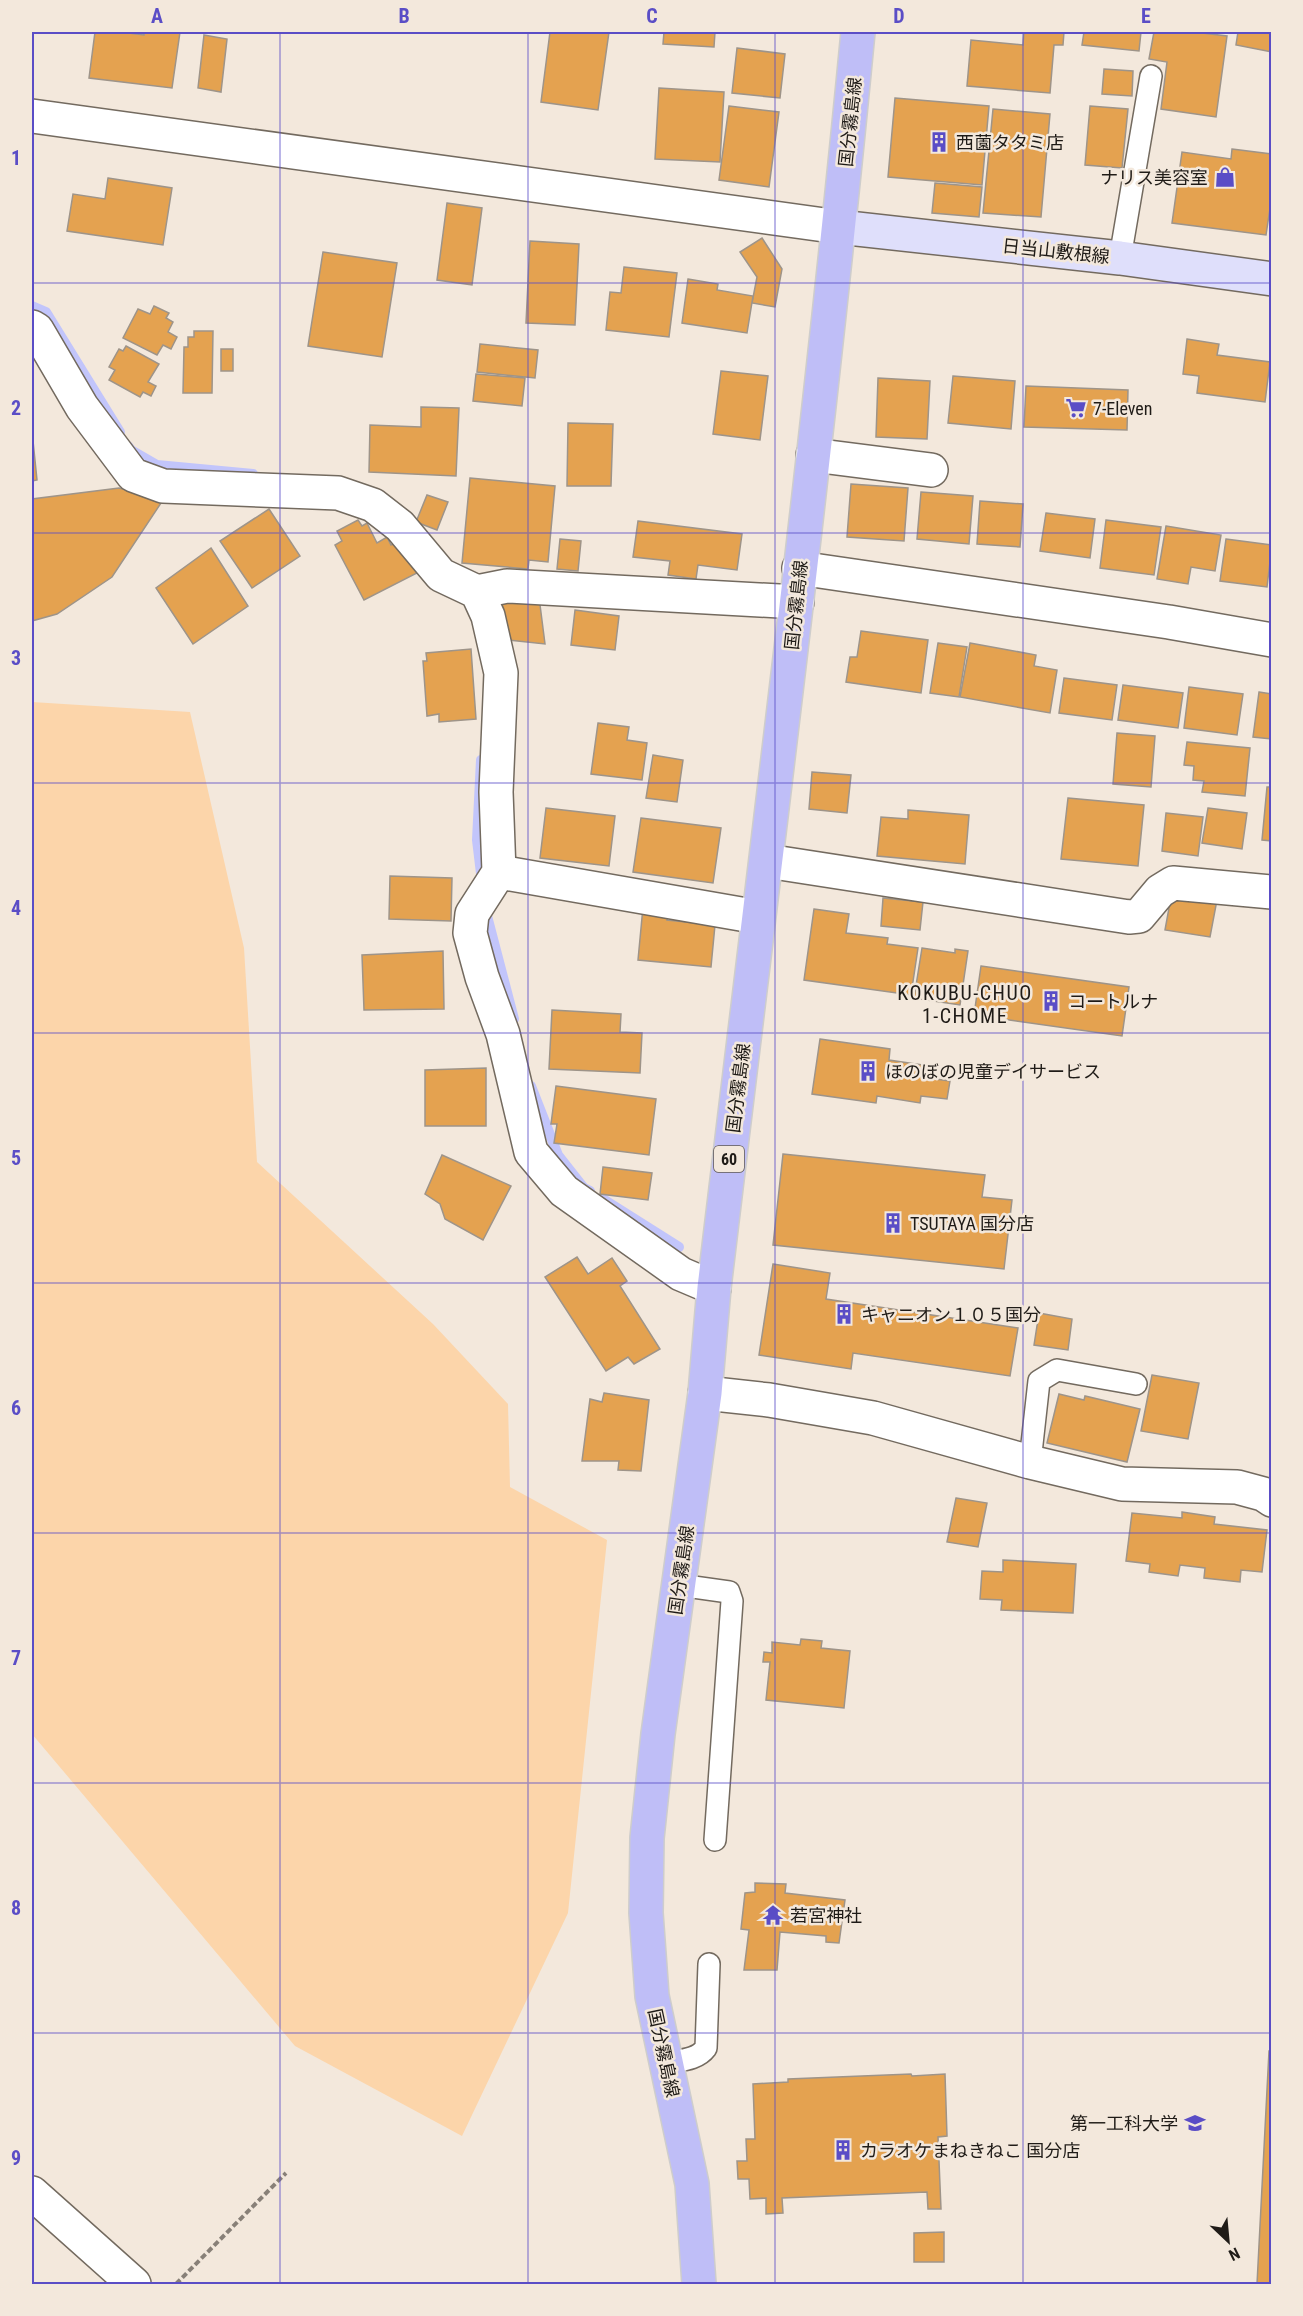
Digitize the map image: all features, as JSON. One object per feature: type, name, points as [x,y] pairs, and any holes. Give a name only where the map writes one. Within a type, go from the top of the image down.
[{"type":"main road","name":"国分霧島線","points":[[699,2284],[693,2184],[651,1985],[646,1914],[646,1838],[705,1393],[714,1287],[797,602],[839,227],[858,32]]},
{"type":"main road","name":"日当山敷根線","points":[[839,227],[1120,258],[1272,279]]},
{"type":"street","points":[[32,116],[839,227]]},
{"type":"street","points":[[32,327],[37,330],[82,407],[133,475],[163,486],[338,493],[373,506],[400,526],[461,585],[488,616],[501,673],[496,792],[498,874],[472,914],[470,933],[482,977],[503,1034],[531,1152],[564,1191],[681,1274],[714,1287]]},
{"type":"street","points":[[813,455],[931,470]]},
{"type":"street","points":[[800,568],[1158,620],[1272,640]]},
{"type":"street","points":[[461,585],[797,602]]},
{"type":"street","points":[[767,861],[1130,917],[1139,916],[1160,891],[1173,883],[1272,892]]},
{"type":"street","points":[[498,874],[758,917]]},
{"type":"street","points":[[705,1393],[769,1400],[873,1418],[1030,1462],[1122,1484],[1237,1487],[1263,1494],[1272,1500]]},
{"type":"street","points":[[32,2193],[134,2284]]},
{"type":"lane","points":[[1120,258],[1151,76]]},
{"type":"lane","points":[[1030,1462],[1039,1381],[1057,1371],[1136,1384]]},
{"type":"lane","points":[[679,1585],[729,1592],[732,1601],[715,1840]]},
{"type":"lane","points":[[666,2063],[701,2055],[706,2048],[709,1964]]},
{"type":"path","points":[[176,2284],[286,2173]]},
{"type":"shaded area","points":[[32,702],[190,712],[244,948],[257,1162],[433,1324],[508,1404],[510,1487],[607,1540],[568,1913],[462,2136],[295,2046],[32,1734]]},
{"type":"building","points":[[95,32],[144,35],[144,32],[180,32],[172,88],[89,78]]},
{"type":"building","points":[[550,32],[609,32],[598,110],[541,102]]},
{"type":"building","points":[[664,32],[715,32],[714,47],[663,44]]},
{"type":"building","points":[[1024,32],[1064,32],[1063,45],[1054,45],[1050,93],[967,86],[971,40],[1023,45]]},
{"type":"building","points":[[1084,32],[1141,32],[1139,51],[1082,45]]},
{"type":"building","points":[[1154,32],[1194,32],[1227,36],[1216,117],[1161,109],[1167,62],[1149,59]]},
{"type":"building","points":[[1238,32],[1272,32],[1272,52],[1236,45]]},
{"type":"building","points":[[204,35],[227,39],[221,92],[198,88]]},
{"type":"building","points":[[737,48],[785,54],[780,98],[732,93]]},
{"type":"building","points":[[1104,69],[1133,71],[1132,96],[1102,94]]},
{"type":"building","points":[[659,88],[724,92],[720,162],[655,159]]},
{"type":"building","name":"西薗タタミ店","points":[[895,98],[989,106],[982,185],[888,177]]},
{"type":"building","points":[[729,106],[779,112],[769,187],[719,180]]},
{"type":"building","points":[[1090,106],[1128,109],[1122,168],[1085,165]]},
{"type":"building","points":[[993,109],[1050,114],[1041,217],[983,213]]},
{"type":"building","name":"ナリス美容室","points":[[1232,149],[1272,154],[1272,195],[1266,235],[1172,223],[1182,152],[1231,159]]},
{"type":"building","points":[[108,178],[172,188],[163,245],[67,231],[73,194],[105,199]]},
{"type":"building","points":[[935,183],[982,187],[979,217],[932,213]]},
{"type":"building","points":[[447,203],[482,208],[472,285],[437,280]]},
{"type":"building","points":[[762,238],[782,269],[775,307],[752,303],[757,277],[740,252]]},
{"type":"building","points":[[530,241],[579,244],[575,325],[526,323]]},
{"type":"building","points":[[323,252],[397,263],[382,357],[308,346]]},
{"type":"building","points":[[624,267],[677,273],[669,337],[606,330],[610,292],[621,293]]},
{"type":"building","points":[[688,279],[718,284],[717,290],[753,296],[747,333],[682,323]]},
{"type":"building","points":[[154,306],[169,313],[166,318],[173,322],[168,332],[177,337],[171,349],[163,345],[157,355],[123,338],[138,309],[150,314]]},
{"type":"building","points":[[194,331],[213,331],[212,393],[183,393],[184,347],[188,347],[188,337],[194,337]]},
{"type":"building","points":[[1187,339],[1219,344],[1217,355],[1270,362],[1265,402],[1197,393],[1199,376],[1183,374]]},
{"type":"building","points":[[480,344],[538,350],[535,378],[477,372]]},
{"type":"building","points":[[126,346],[159,364],[148,382],[156,386],[151,396],[143,392],[140,397],[109,380],[115,370],[109,367],[119,349],[123,351]]},
{"type":"building","points":[[221,349],[233,349],[233,371],[221,371]]},
{"type":"building","points":[[721,371],[768,376],[760,440],[713,434]]},
{"type":"building","points":[[476,374],[525,378],[522,406],[473,401]]},
{"type":"building","points":[[953,376],[1015,381],[1011,429],[948,423]]},
{"type":"building","points":[[878,378],[930,381],[927,439],[876,437]]},
{"type":"building","name":"7-Eleven","points":[[1026,386],[1128,390],[1127,430],[1024,427]]},
{"type":"building","points":[[421,407],[459,408],[456,476],[369,472],[370,425],[421,427]]},
{"type":"building","points":[[568,423],[613,424],[611,486],[567,486]]},
{"type":"building","points":[[32,431],[37,480],[32,481]]},
{"type":"building","points":[[470,478],[555,486],[548,562],[529,560],[528,569],[462,563]]},
{"type":"building","points":[[851,484],[908,488],[904,541],[847,537]]},
{"type":"building","points":[[119,488],[163,500],[112,577],[57,614],[32,621],[32,499]]},
{"type":"building","points":[[921,492],[973,496],[969,544],[917,539]]},
{"type":"building","points":[[427,495],[448,502],[437,530],[416,522]]},
{"type":"building","points":[[980,501],[1023,504],[1020,547],[977,544]]},
{"type":"building","points":[[269,509],[300,556],[252,588],[220,541]]},
{"type":"building","points":[[1046,513],[1095,519],[1090,558],[1040,551]]},
{"type":"building","points":[[358,520],[362,526],[367,523],[377,543],[387,537],[391,545],[400,541],[417,573],[364,600],[335,545],[342,541],[337,531]]},
{"type":"building","points":[[1106,520],[1161,527],[1154,575],[1100,568]]},
{"type":"building","points":[[638,521],[742,534],[737,570],[698,565],[696,579],[668,575],[670,561],[633,557]]},
{"type":"building","points":[[1166,526],[1221,535],[1215,571],[1191,567],[1188,584],[1157,579]]},
{"type":"building","points":[[560,539],[581,541],[578,571],[557,569]]},
{"type":"building","points":[[1226,539],[1272,545],[1267,587],[1220,581]]},
{"type":"building","points":[[211,548],[248,606],[193,644],[156,588]]},
{"type":"building","points":[[539,597],[545,644],[508,640],[502,603]]},
{"type":"building","points":[[575,610],[619,616],[615,650],[571,645]]},
{"type":"building","points":[[861,631],[928,640],[921,693],[846,682],[850,657],[857,657]]},
{"type":"building","points":[[938,643],[967,647],[959,697],[930,693]]},
{"type":"building","points":[[970,643],[1036,655],[1034,666],[1057,670],[1050,713],[960,697]]},
{"type":"building","points":[[471,649],[476,719],[439,722],[439,714],[427,716],[423,661],[427,661],[426,653]]},
{"type":"building","points":[[1064,678],[1117,685],[1112,720],[1059,713]]},
{"type":"building","points":[[1123,685],[1183,693],[1178,728],[1118,720]]},
{"type":"building","points":[[1189,687],[1243,694],[1237,735],[1184,728]]},
{"type":"building","points":[[1259,692],[1272,694],[1272,739],[1253,737]]},
{"type":"building","points":[[598,723],[629,727],[627,740],[647,743],[642,780],[591,774]]},
{"type":"building","points":[[1117,733],[1155,736],[1151,787],[1113,784]]},
{"type":"building","points":[[1187,742],[1250,748],[1245,796],[1202,792],[1204,781],[1193,780],[1194,766],[1184,765]]},
{"type":"building","points":[[653,755],[683,760],[677,802],[646,798]]},
{"type":"building","points":[[812,772],[851,775],[847,813],[809,809]]},
{"type":"building","points":[[1267,787],[1272,787],[1272,841],[1262,840]]},
{"type":"building","points":[[1068,798],[1144,805],[1138,866],[1061,859]]},
{"type":"building","points":[[546,808],[615,816],[609,866],[540,858]]},
{"type":"building","points":[[1208,808],[1247,813],[1242,849],[1202,843]]},
{"type":"building","points":[[908,810],[969,815],[965,864],[877,856],[881,817],[908,819]]},
{"type":"building","points":[[1166,813],[1203,817],[1198,856],[1162,851]]},
{"type":"building","points":[[641,818],[721,828],[713,883],[633,872]]},
{"type":"building","points":[[390,876],[452,878],[451,921],[389,919]]},
{"type":"building","points":[[1171,897],[1217,900],[1210,937],[1165,930]]},
{"type":"building","points":[[883,898],[923,902],[920,930],[881,926]]},
{"type":"building","points":[[643,907],[668,909],[667,920],[715,925],[711,967],[638,960]]},
{"type":"building","points":[[814,909],[849,914],[846,933],[888,938],[887,944],[918,948],[911,995],[804,980]]},
{"type":"building","points":[[922,948],[955,953],[955,949],[968,951],[960,1005],[914,998]]},
{"type":"building","points":[[443,951],[444,1009],[364,1010],[362,955]]},
{"type":"building","name":"コートルナ","points":[[981,966],[1129,987],[1122,1036],[974,1015]]},
{"type":"building","points":[[552,1010],[621,1014],[620,1032],[642,1033],[640,1073],[549,1069]]},
{"type":"building","name":"ほのぼの児童デイサービス","points":[[820,1039],[890,1049],[889,1060],[922,1065],[921,1077],[950,1081],[947,1099],[921,1096],[920,1103],[877,1096],[876,1103],[812,1094]]},
{"type":"building","points":[[486,1068],[486,1126],[425,1126],[425,1070]]},
{"type":"building","points":[[556,1086],[656,1099],[649,1155],[554,1143],[557,1124],[551,1124]]},
{"type":"building","name":"TSUTAYA 国分店","points":[[783,1154],[985,1175],[982,1197],[1012,1200],[1004,1269],[773,1245]]},
{"type":"building","points":[[442,1155],[511,1186],[483,1240],[445,1219],[440,1204],[425,1194]]},
{"type":"building","points":[[603,1167],[652,1173],[648,1200],[600,1194]]},
{"type":"building","points":[[577,1257],[588,1274],[612,1258],[627,1281],[620,1286],[660,1349],[634,1364],[628,1357],[606,1371],[545,1277]]},
{"type":"building","name":"キャニオン１０５国分","points":[[773,1264],[830,1273],[826,1299],[1018,1328],[1010,1376],[853,1353],[851,1369],[759,1355]]},
{"type":"building","points":[[1039,1313],[1072,1319],[1068,1350],[1034,1345]]},
{"type":"building","points":[[1152,1375],[1199,1383],[1188,1439],[1141,1431]]},
{"type":"building","points":[[604,1393],[649,1400],[641,1471],[618,1470],[619,1461],[582,1461],[590,1399],[602,1402]]},
{"type":"building","points":[[1059,1394],[1084,1400],[1085,1396],[1140,1409],[1127,1462],[1047,1443]]},
{"type":"building","points":[[956,1498],[987,1503],[978,1547],[947,1542]]},
{"type":"building","points":[[1182,1512],[1215,1517],[1214,1524],[1267,1530],[1262,1572],[1241,1570],[1240,1582],[1204,1578],[1205,1568],[1180,1565],[1178,1576],[1149,1572],[1150,1564],[1126,1561],[1132,1513],[1182,1518]]},
{"type":"building","points":[[1003,1560],[1076,1564],[1073,1613],[1001,1610],[1002,1600],[980,1599],[982,1571],[1003,1572]]},
{"type":"building","points":[[801,1639],[822,1641],[821,1648],[850,1651],[844,1708],[766,1700],[770,1662],[763,1662],[764,1652],[772,1653],[772,1642],[800,1645]]},
{"type":"building","points":[[755,1883],[786,1884],[785,1893],[845,1900],[839,1943],[826,1942],[826,1936],[780,1932],[777,1970],[744,1970],[749,1930],[741,1929],[745,1893],[755,1892]]},
{"type":"building","points":[[1269,2051],[1272,2051],[1272,2284],[1257,2284]]},
{"type":"building","name":"カラオケまねきねこ 国分店","points":[[911,2074],[912,2076],[945,2074],[947,2136],[938,2137],[941,2209],[928,2209],[927,2192],[782,2198],[783,2213],[766,2214],[766,2198],[750,2199],[749,2179],[738,2179],[737,2161],[747,2161],[746,2139],[755,2139],[753,2084],[788,2082],[788,2079]]},
{"type":"building","points":[[944,2232],[944,2262],[914,2262],[914,2233]]},
{"type":"waterway","points":[[32,306],[46,312],[120,432]]},
{"type":"waterway","points":[[128,446],[157,465],[253,474]]},
{"type":"waterway","points":[[481,760],[477,840],[482,882]]},
{"type":"waterway","points":[[486,912],[514,1019]]},
{"type":"waterway","points":[[531,1086],[558,1155],[584,1188],[590,1191]]},
{"type":"waterway","points":[[603,1199],[679,1247]]},
{"type":"place","name":"西薗タタミ店","points":[[939,142]]},
{"type":"place","name":"ナリス美容室","points":[[1225,177]]},
{"type":"place","name":"7-Eleven","points":[[1076,408]]},
{"type":"place","name":"コートルナ","points":[[1051,1001]]},
{"type":"place","name":"ほのぼの児童デイサービス","points":[[868,1071]]},
{"type":"place","name":"TSUTAYA 国分店","points":[[893,1223]]},
{"type":"place","name":"キャニオン１０５国分","points":[[844,1314]]},
{"type":"place","name":"若宮神社","points":[[773,1915]]},
{"type":"place","name":"第一工科大学","points":[[1195,2123]]},
{"type":"place","name":"カラオケまねきねこ 国分店","points":[[843,2150]]},
{"type":"district","name":"KOKUBU-CHUO 1-CHOME","points":[[965,1004]]}]
